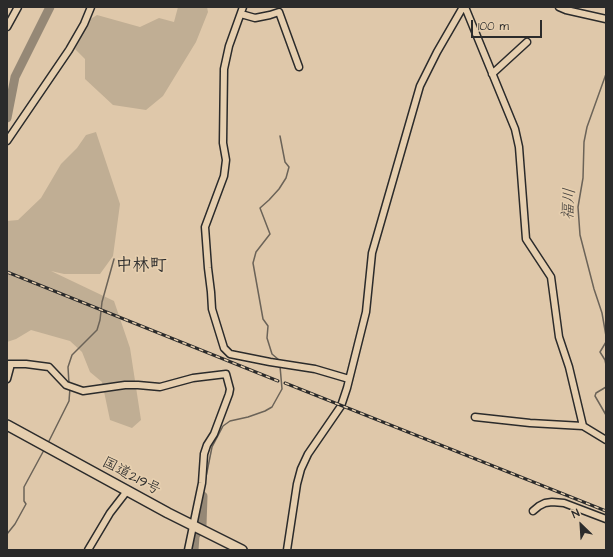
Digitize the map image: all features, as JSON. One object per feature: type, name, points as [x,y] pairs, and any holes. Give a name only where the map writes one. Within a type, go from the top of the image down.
[{"type":"highway","name":"国道219号","points":[[7,425],[127,491],[242,550]]},
{"type":"street","points":[[7,26],[18,7]]},
{"type":"street","points":[[7,141],[69,50],[84,24],[91,7]]},
{"type":"street","points":[[464,7],[480,41],[515,129],[519,147],[526,239],[551,277],[560,337],[569,367],[583,426]]},
{"type":"street","points":[[287,550],[297,484],[301,469],[308,454],[341,406],[349,380],[366,312],[372,253],[420,86],[436,52],[464,7]]},
{"type":"street","points":[[559,7],[606,19]]},
{"type":"street","points":[[299,67],[279,12],[255,18],[242,10],[229,46],[224,69],[223,143],[226,160],[224,176],[205,227],[208,268],[212,292],[212,308],[224,348],[230,354],[315,369],[349,380]]},
{"type":"street","points":[[492,74],[527,42]]},
{"type":"street","points":[[7,379],[9,364],[26,364],[49,367],[66,385],[83,391],[126,385],[160,387],[193,378],[226,374],[230,394],[214,434],[207,445],[204,454],[202,483],[188,550]]},
{"type":"street","points":[[474,416],[530,423],[583,426],[606,440]]},
{"type":"street","points":[[88,550],[110,514],[127,491]]},
{"type":"street","points":[[533,512],[545,503],[564,503],[606,519]]},
{"type":"shaded area","points":[[178,7],[207,7],[208,12],[196,42],[163,96],[146,110],[113,105],[85,79],[85,59],[75,49],[89,20],[97,15],[140,27],[159,18],[174,22]]},
{"type":"shaded area","points":[[96,132],[120,204],[113,256],[100,274],[64,274],[51,271],[114,301],[130,348],[141,420],[132,428],[110,420],[102,382],[90,372],[82,352],[70,341],[31,330],[16,339],[7,342],[7,221],[18,220],[41,198],[61,164],[77,148],[86,135]]},
{"type":"waterway","points":[[7,118],[15,77],[50,7]]},
{"type":"waterway","name":"福川","points":[[606,74],[587,127],[584,142],[583,178],[578,207],[580,235],[602,313],[606,336]]},
{"type":"waterway","points":[[279,362],[279,360],[272,354],[267,338],[268,326],[263,319],[253,263],[256,252],[270,234],[260,208],[279,189],[286,178],[289,167],[285,162],[280,136]]},
{"type":"waterway","points":[[69,384],[68,367],[72,355],[97,330],[102,302],[114,259]]},
{"type":"waterway","name":"福川","points":[[606,342],[600,352],[606,365]]},
{"type":"waterway","points":[[205,482],[212,447],[223,426],[230,421],[248,417],[272,407],[282,389],[280,366]]},
{"type":"waterway","name":"福川","points":[[606,387],[596,393],[595,396],[606,415]]},
{"type":"waterway","points":[[48,443],[69,401],[70,388]]},
{"type":"waterway","points":[[7,534],[15,524],[26,504],[24,501],[24,487],[44,450]]},
{"type":"waterway","points":[[203,496],[204,486]]},
{"type":"waterway","points":[[194,550],[195,536],[202,525],[203,496]]},
{"type":"railway","points":[[7,272],[278,381]]},
{"type":"railway","points":[[285,383],[606,511]]},
{"type":"district","name":"中林町","points":[[141,266]]}]
